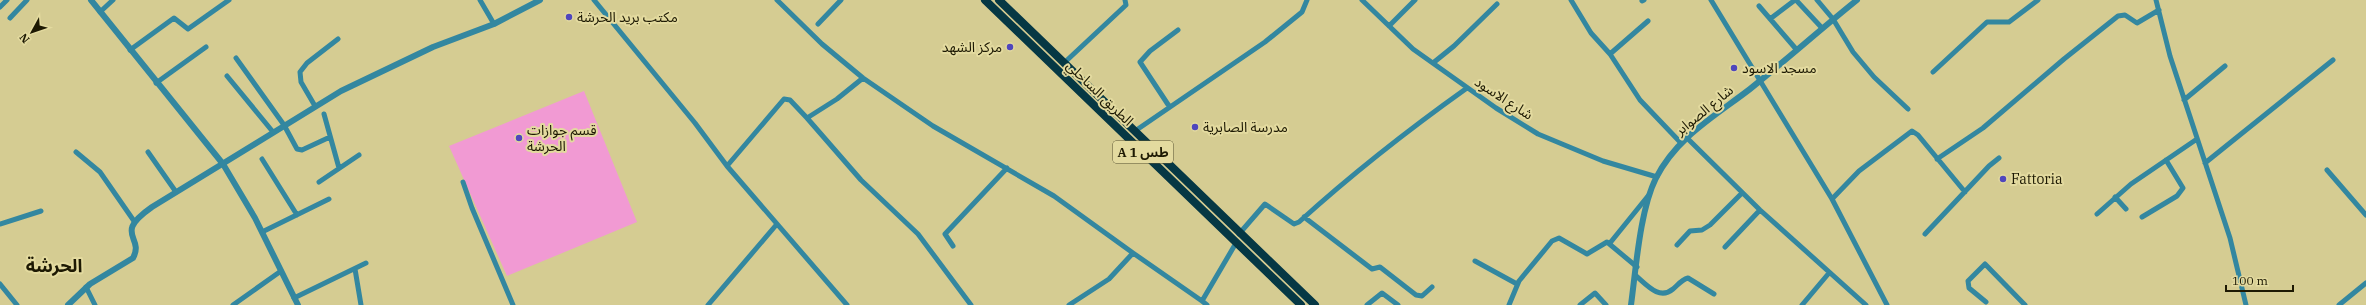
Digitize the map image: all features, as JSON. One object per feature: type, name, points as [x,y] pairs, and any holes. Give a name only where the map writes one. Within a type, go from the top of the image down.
[{"type":"highway","name":"الطريق الساحلي","points":[[985,0],[1301,305]]},
{"type":"highway","name":"الطريق الساحلي","points":[[999,0],[1239,234],[1315,305]]},
{"type":"highway","points":[[1037,50],[1043,44]]},
{"type":"street","points":[[0,7],[7,0]]},
{"type":"street","points":[[10,18],[27,0]]},
{"type":"street","points":[[91,0],[156,83],[223,164],[262,232],[298,305]]},
{"type":"street","points":[[100,12],[113,0]]},
{"type":"street","points":[[130,50],[174,18],[188,29],[229,0]]},
{"type":"street","points":[[480,0],[494,24]]},
{"type":"street","points":[[68,305],[86,287],[133,258],[135,251],[131,228],[134,221],[176,192],[315,106],[391,66],[494,24],[540,0]]},
{"type":"street","points":[[594,0],[695,123],[727,166],[847,305]]},
{"type":"street","points":[[777,0],[822,44],[863,78],[933,126],[1054,196],[1207,305]]},
{"type":"street","points":[[818,24],[841,0]]},
{"type":"street","points":[[1064,63],[1126,5],[1125,0]]},
{"type":"street","points":[[1135,131],[1286,26],[1304,10],[1307,0]]},
{"type":"street","name":"شارع الاسود","points":[[1362,0],[1405,43],[1467,88],[1512,118],[1552,141],[1604,161],[1657,177]]},
{"type":"street","points":[[1389,26],[1415,0]]},
{"type":"street","points":[[1571,0],[1591,33],[1610,54],[1640,100],[1681,143]]},
{"type":"street","points":[[1711,0],[1832,199],[1887,305]]},
{"type":"street","points":[[1770,19],[1795,0],[1822,28]]},
{"type":"street","points":[[1817,0],[1833,19],[1853,52],[1874,77],[1908,109]]},
{"type":"street","name":"شارع الصوابر","points":[[1631,305],[1649,195],[1657,177],[1681,143],[1686,137],[1759,81],[1857,0]]},
{"type":"street","points":[[1933,72],[1987,22],[2008,22],[2038,0]]},
{"type":"street","points":[[2157,1],[2158,10],[2184,100],[2230,238],[2246,305]]},
{"type":"street","points":[[1433,63],[1454,46],[1497,4]]},
{"type":"street","points":[[1759,6],[1796,50]]},
{"type":"street","points":[[1937,159],[1983,128],[2064,59],[2118,16],[2125,15],[2137,23],[2158,10]]},
{"type":"street","points":[[1610,54],[1648,21]]},
{"type":"street","points":[[1169,106],[1140,62],[1150,51],[1178,30]]},
{"type":"street","points":[[315,106],[301,82],[300,72],[307,63],[338,39]]},
{"type":"street","points":[[156,83],[206,47]]},
{"type":"street","points":[[236,58],[284,125],[294,145],[299,150],[330,137]]},
{"type":"street","points":[[2205,163],[2333,60]]},
{"type":"street","points":[[2184,100],[2225,66]]},
{"type":"street","points":[[227,76],[272,132]]},
{"type":"street","points":[[807,118],[837,99],[863,78]]},
{"type":"street","points":[[1239,234],[1265,204],[1294,224],[1403,133],[1467,88]]},
{"type":"street","points":[[727,166],[784,99],[790,100],[861,180],[918,234],[972,305]]},
{"type":"street","points":[[324,114],[339,168]]},
{"type":"street","points":[[1832,199],[1859,171],[1909,132],[1918,135],[1965,192]]},
{"type":"street","points":[[1686,137],[1760,210],[1866,305]]},
{"type":"street","points":[[2097,214],[2115,197],[2198,139]]},
{"type":"street","points":[[76,152],[100,172],[134,221]]},
{"type":"street","points":[[148,152],[176,192]]},
{"type":"street","points":[[319,182],[359,155]]},
{"type":"street","points":[[1925,234],[1989,166],[1999,158]]},
{"type":"street","points":[[262,159],[297,215]]},
{"type":"street","points":[[2142,217],[2177,196],[2183,188],[2166,160]]},
{"type":"street","points":[[953,246],[945,234],[1007,168]]},
{"type":"street","points":[[2327,170],[2366,215]]},
{"type":"street","points":[[464,182],[472,208],[513,305]]},
{"type":"street","points":[[1676,244],[1690,231],[1702,230],[1710,225],[1742,193]]},
{"type":"street","points":[[1610,243],[1649,195]]},
{"type":"street","points":[[2115,197],[2126,209]]},
{"type":"street","points":[[262,232],[329,199]]},
{"type":"street","points":[[1725,247],[1760,210]]},
{"type":"street","points":[[0,224],[41,211]]},
{"type":"street","points":[[1304,217],[1372,269],[1380,267],[1416,295],[1422,296],[1432,287]]},
{"type":"street","points":[[708,305],[777,224]]},
{"type":"street","points":[[1509,305],[1517,284],[1556,238],[1562,239],[1587,254],[1592,252],[1603,242],[1610,243],[1637,268]]},
{"type":"street","points":[[1202,301],[1236,243]]},
{"type":"street","points":[[1069,305],[1109,279],[1133,253]]},
{"type":"street","points":[[1475,262],[1517,284]]},
{"type":"street","points":[[294,298],[366,263]]},
{"type":"street","points":[[1986,302],[1969,288],[1968,281],[1985,264],[2025,305]]},
{"type":"street","points":[[355,269],[361,305]]},
{"type":"street","points":[[233,305],[281,271]]},
{"type":"street","points":[[1802,305],[1829,273]]},
{"type":"street","points":[[1635,275],[1656,292],[1662,294],[1667,293],[1683,279],[1688,278],[1714,294]]},
{"type":"street","points":[[2339,305],[2366,283]]},
{"type":"street","points":[[0,284],[17,305]]},
{"type":"street","points":[[86,287],[95,305]]},
{"type":"street","points":[[1367,305],[1382,293],[1398,305]]},
{"type":"street","points":[[1580,305],[1595,293],[1606,305]]},
{"type":"shaded area","points":[[584,91],[637,222],[507,276],[449,146]]},
{"type":"place","name":"مكتب بريد الحرشة","points":[[569,17]]},
{"type":"place","name":"مركز الشهد","points":[[1010,47]]},
{"type":"place","name":"مسجد الاسود","points":[[1734,68]]},
{"type":"place","name":"مدرسة الصابرية","points":[[1195,127]]},
{"type":"place","name":"قسم جوازات الحرشة","points":[[519,138]]},
{"type":"place","name":"Fattoria","points":[[2003,179]]},
{"type":"district","name":"الحرشة","points":[[54,265]]}]
